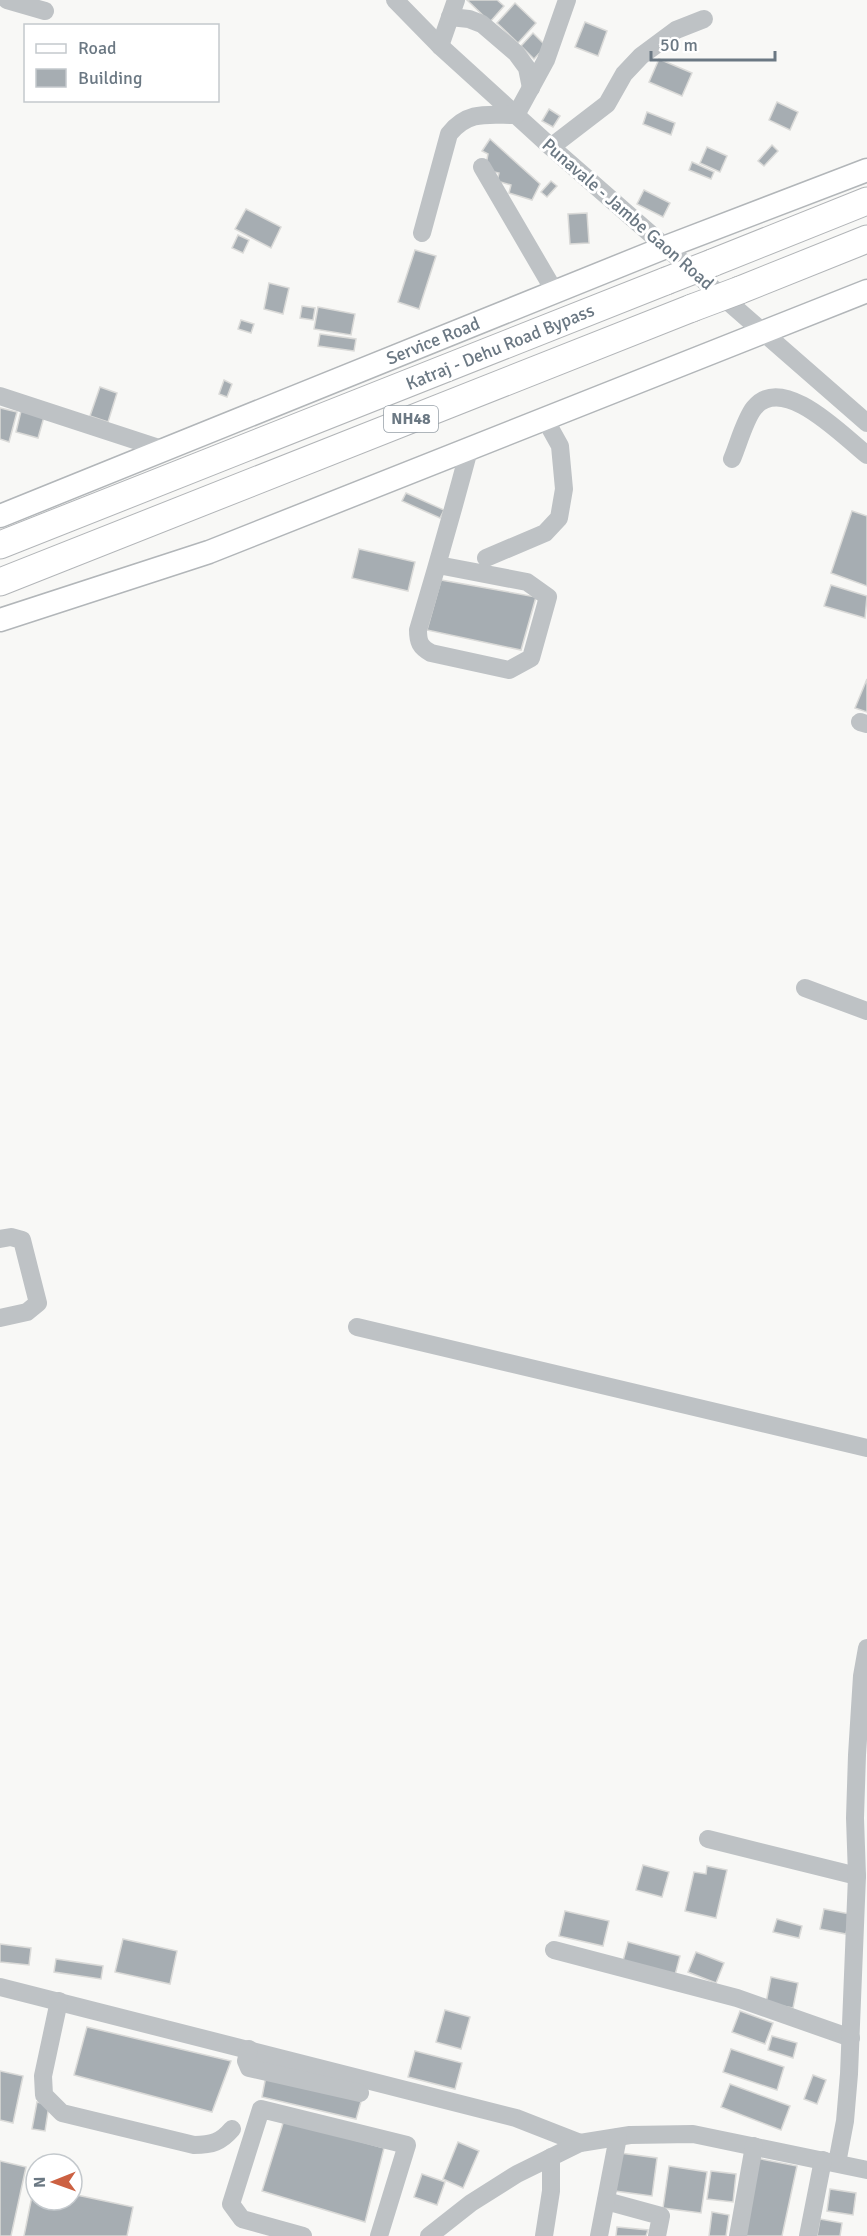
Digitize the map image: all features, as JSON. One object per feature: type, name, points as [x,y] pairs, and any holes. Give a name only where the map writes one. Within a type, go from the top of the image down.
[{"type":"highway","name":"Katraj - Dehu Road Bypass","points":[[0,545],[867,201]]},
{"type":"highway","name":"Katraj - Dehu Road Bypass","points":[[0,582],[867,239]]},
{"type":"main road","name":"Service Road","points":[[0,516],[666,247],[867,170]]},
{"type":"main road","points":[[0,620],[209,552],[867,291]]},
{"type":"street","points":[[7,0],[45,11]]},
{"type":"street","name":"Punavale - Jambe Gaon Road","points":[[395,0],[440,46],[551,147],[867,423]]},
{"type":"street","points":[[422,233],[449,134],[458,123],[469,117],[516,115],[546,60],[567,0]]},
{"type":"street","points":[[440,46],[453,9],[482,24],[508,46],[527,68],[531,88]]},
{"type":"street","points":[[551,147],[607,104],[624,74],[641,56],[676,30],[704,19]]},
{"type":"street","points":[[482,167],[555,292]]},
{"type":"street","points":[[0,396],[165,450]]},
{"type":"street","points":[[732,459],[753,409],[768,399],[780,398],[793,400],[805,406],[867,455]]},
{"type":"street","points":[[486,558],[545,533],[559,518],[564,489],[560,446],[545,419]]},
{"type":"street","points":[[438,565],[527,582],[548,597],[531,658],[509,670],[431,653],[423,649],[418,640],[418,630],[469,450]]},
{"type":"street","points":[[805,988],[867,1011]]},
{"type":"street","points":[[0,1239],[11,1237],[22,1240],[38,1303],[27,1312],[0,1318]]},
{"type":"street","points":[[357,1327],[867,1448]]},
{"type":"street","points":[[808,2236],[830,2161],[845,2121],[857,1876],[855,1818],[857,1755],[862,1676],[867,1648]]},
{"type":"street","points":[[708,1839],[857,1876]]},
{"type":"street","points":[[554,1950],[737,1998],[850,2038]]},
{"type":"street","points":[[0,1987],[516,2118],[580,2143]]},
{"type":"street","points":[[59,2001],[43,2076],[44,2095],[62,2113],[194,2145],[209,2145],[223,2140],[232,2129]]},
{"type":"street","points":[[249,2049],[246,2061],[249,2068],[360,2093]]},
{"type":"street","points":[[303,2236],[242,2219],[231,2204],[261,2109],[407,2145],[379,2236]]},
{"type":"street","points":[[429,2236],[471,2203],[517,2174],[580,2143],[618,2137],[664,2133],[693,2134],[867,2170]]},
{"type":"street","points":[[599,2236],[618,2137]]},
{"type":"street","points":[[738,2236],[754,2146]]},
{"type":"street","points":[[544,2236],[551,2191],[551,2157]]},
{"type":"street","points":[[606,2201],[661,2216],[657,2236]]},
{"type":"building","points":[[467,0],[497,0],[504,6],[490,22]]},
{"type":"building","points":[[515,3],[536,23],[518,43],[497,23]]},
{"type":"building","points":[[585,22],[607,31],[598,56],[575,47]]},
{"type":"building","points":[[533,33],[546,46],[534,59],[521,46]]},
{"type":"building","points":[[659,59],[692,73],[682,96],[649,82]]},
{"type":"building","points":[[777,102],[798,112],[790,130],[769,120]]},
{"type":"building","points":[[549,109],[560,116],[553,127],[542,121]]},
{"type":"building","points":[[647,112],[675,123],[671,135],[643,124]]},
{"type":"building","points":[[490,139],[540,184],[532,200],[509,193],[511,185],[497,181],[499,173],[485,170],[488,154],[482,151]]},
{"type":"building","points":[[772,145],[778,151],[764,166],[758,161]]},
{"type":"building","points":[[707,147],[727,156],[720,172],[700,163]]},
{"type":"building","points":[[692,162],[714,172],[711,179],[689,170]]},
{"type":"building","points":[[551,181],[557,186],[547,197],[541,192]]},
{"type":"building","points":[[644,190],[670,203],[663,217],[637,204]]},
{"type":"building","points":[[246,209],[281,227],[271,248],[235,229]]},
{"type":"building","points":[[587,213],[589,243],[570,244],[568,214]]},
{"type":"building","points":[[238,235],[249,240],[243,253],[232,248]]},
{"type":"building","points":[[415,250],[436,256],[419,309],[398,302]]},
{"type":"building","points":[[269,283],[289,288],[283,314],[264,309]]},
{"type":"building","points":[[302,306],[315,308],[313,320],[300,318]]},
{"type":"building","points":[[318,307],[355,314],[351,335],[314,329]]},
{"type":"building","points":[[241,320],[254,324],[251,333],[238,329]]},
{"type":"building","points":[[320,334],[356,339],[354,351],[318,346]]},
{"type":"building","points":[[224,380],[232,384],[227,397],[219,394]]},
{"type":"building","points":[[100,387],[117,393],[108,422],[90,416]]},
{"type":"building","points":[[0,408],[17,412],[9,442],[0,439]]},
{"type":"building","points":[[21,411],[44,417],[38,438],[16,432]]},
{"type":"building","points":[[406,493],[444,510],[440,518],[402,501]]},
{"type":"building","points":[[852,511],[867,516],[867,586],[831,573]]},
{"type":"building","points":[[359,549],[415,562],[408,591],[352,578]]},
{"type":"building","points":[[441,580],[536,597],[521,650],[427,630]]},
{"type":"building","points":[[831,585],[867,596],[865,618],[824,606]]},
{"type":"building","points":[[867,679],[867,712],[855,708]]},
{"type":"building","points":[[643,1865],[669,1872],[662,1897],[636,1890]]},
{"type":"building","points":[[707,1866],[727,1870],[716,1918],[685,1911],[694,1872],[706,1874]]},
{"type":"building","points":[[824,1909],[850,1914],[846,1934],[820,1929]]},
{"type":"building","points":[[565,1911],[609,1921],[603,1946],[559,1936]]},
{"type":"building","points":[[777,1919],[802,1926],[799,1938],[773,1932]]},
{"type":"building","points":[[123,1939],[177,1951],[170,1984],[115,1972]]},
{"type":"building","points":[[628,1942],[680,1956],[675,1975],[623,1961]]},
{"type":"building","points":[[0,1944],[31,1948],[29,1965],[0,1962]]},
{"type":"building","points":[[696,1952],[724,1963],[716,1983],[688,1972]]},
{"type":"building","points":[[56,1959],[103,1966],[101,1979],[54,1972]]},
{"type":"building","points":[[771,1977],[798,1983],[793,2008],[766,2003]]},
{"type":"building","points":[[445,2010],[470,2017],[461,2049],[436,2042]]},
{"type":"building","points":[[740,2011],[773,2023],[765,2044],[732,2032]]},
{"type":"building","points":[[87,2027],[231,2061],[212,2112],[74,2075]]},
{"type":"building","points":[[772,2036],[797,2043],[793,2058],[768,2050]]},
{"type":"building","points":[[731,2049],[784,2067],[777,2090],[723,2072]]},
{"type":"building","points":[[415,2051],[462,2063],[455,2089],[408,2077]]},
{"type":"building","points":[[0,2071],[23,2076],[13,2123],[0,2120]]},
{"type":"building","points":[[813,2075],[826,2080],[817,2104],[804,2099]]},
{"type":"building","points":[[266,2076],[362,2098],[356,2119],[262,2097]]},
{"type":"building","points":[[730,2084],[790,2106],[781,2130],[721,2107]]},
{"type":"building","points":[[37,2102],[49,2105],[45,2131],[32,2129]]},
{"type":"building","points":[[284,2120],[384,2148],[365,2222],[262,2191]]},
{"type":"building","points":[[458,2142],[479,2151],[463,2188],[443,2179]]},
{"type":"building","points":[[620,2153],[657,2158],[652,2196],[615,2191]]},
{"type":"building","points":[[756,2158],[797,2166],[782,2236],[744,2236]]},
{"type":"building","points":[[0,2161],[24,2167],[24,2176],[11,2236],[0,2236]]},
{"type":"building","points":[[669,2166],[707,2172],[701,2213],[663,2208]]},
{"type":"building","points":[[711,2171],[736,2174],[733,2202],[707,2199]]},
{"type":"building","points":[[422,2174],[445,2182],[437,2205],[414,2197]]},
{"type":"building","points":[[830,2189],[856,2193],[853,2215],[827,2211]]},
{"type":"building","points":[[84,2197],[133,2207],[127,2236],[24,2236],[29,2212],[84,2212]]},
{"type":"building","points":[[712,2212],[729,2215],[726,2236],[709,2236]]},
{"type":"building","points":[[820,2219],[842,2223],[840,2236],[817,2236]]},
{"type":"building","points":[[617,2227],[648,2230],[646,2236],[616,2236]]}]
